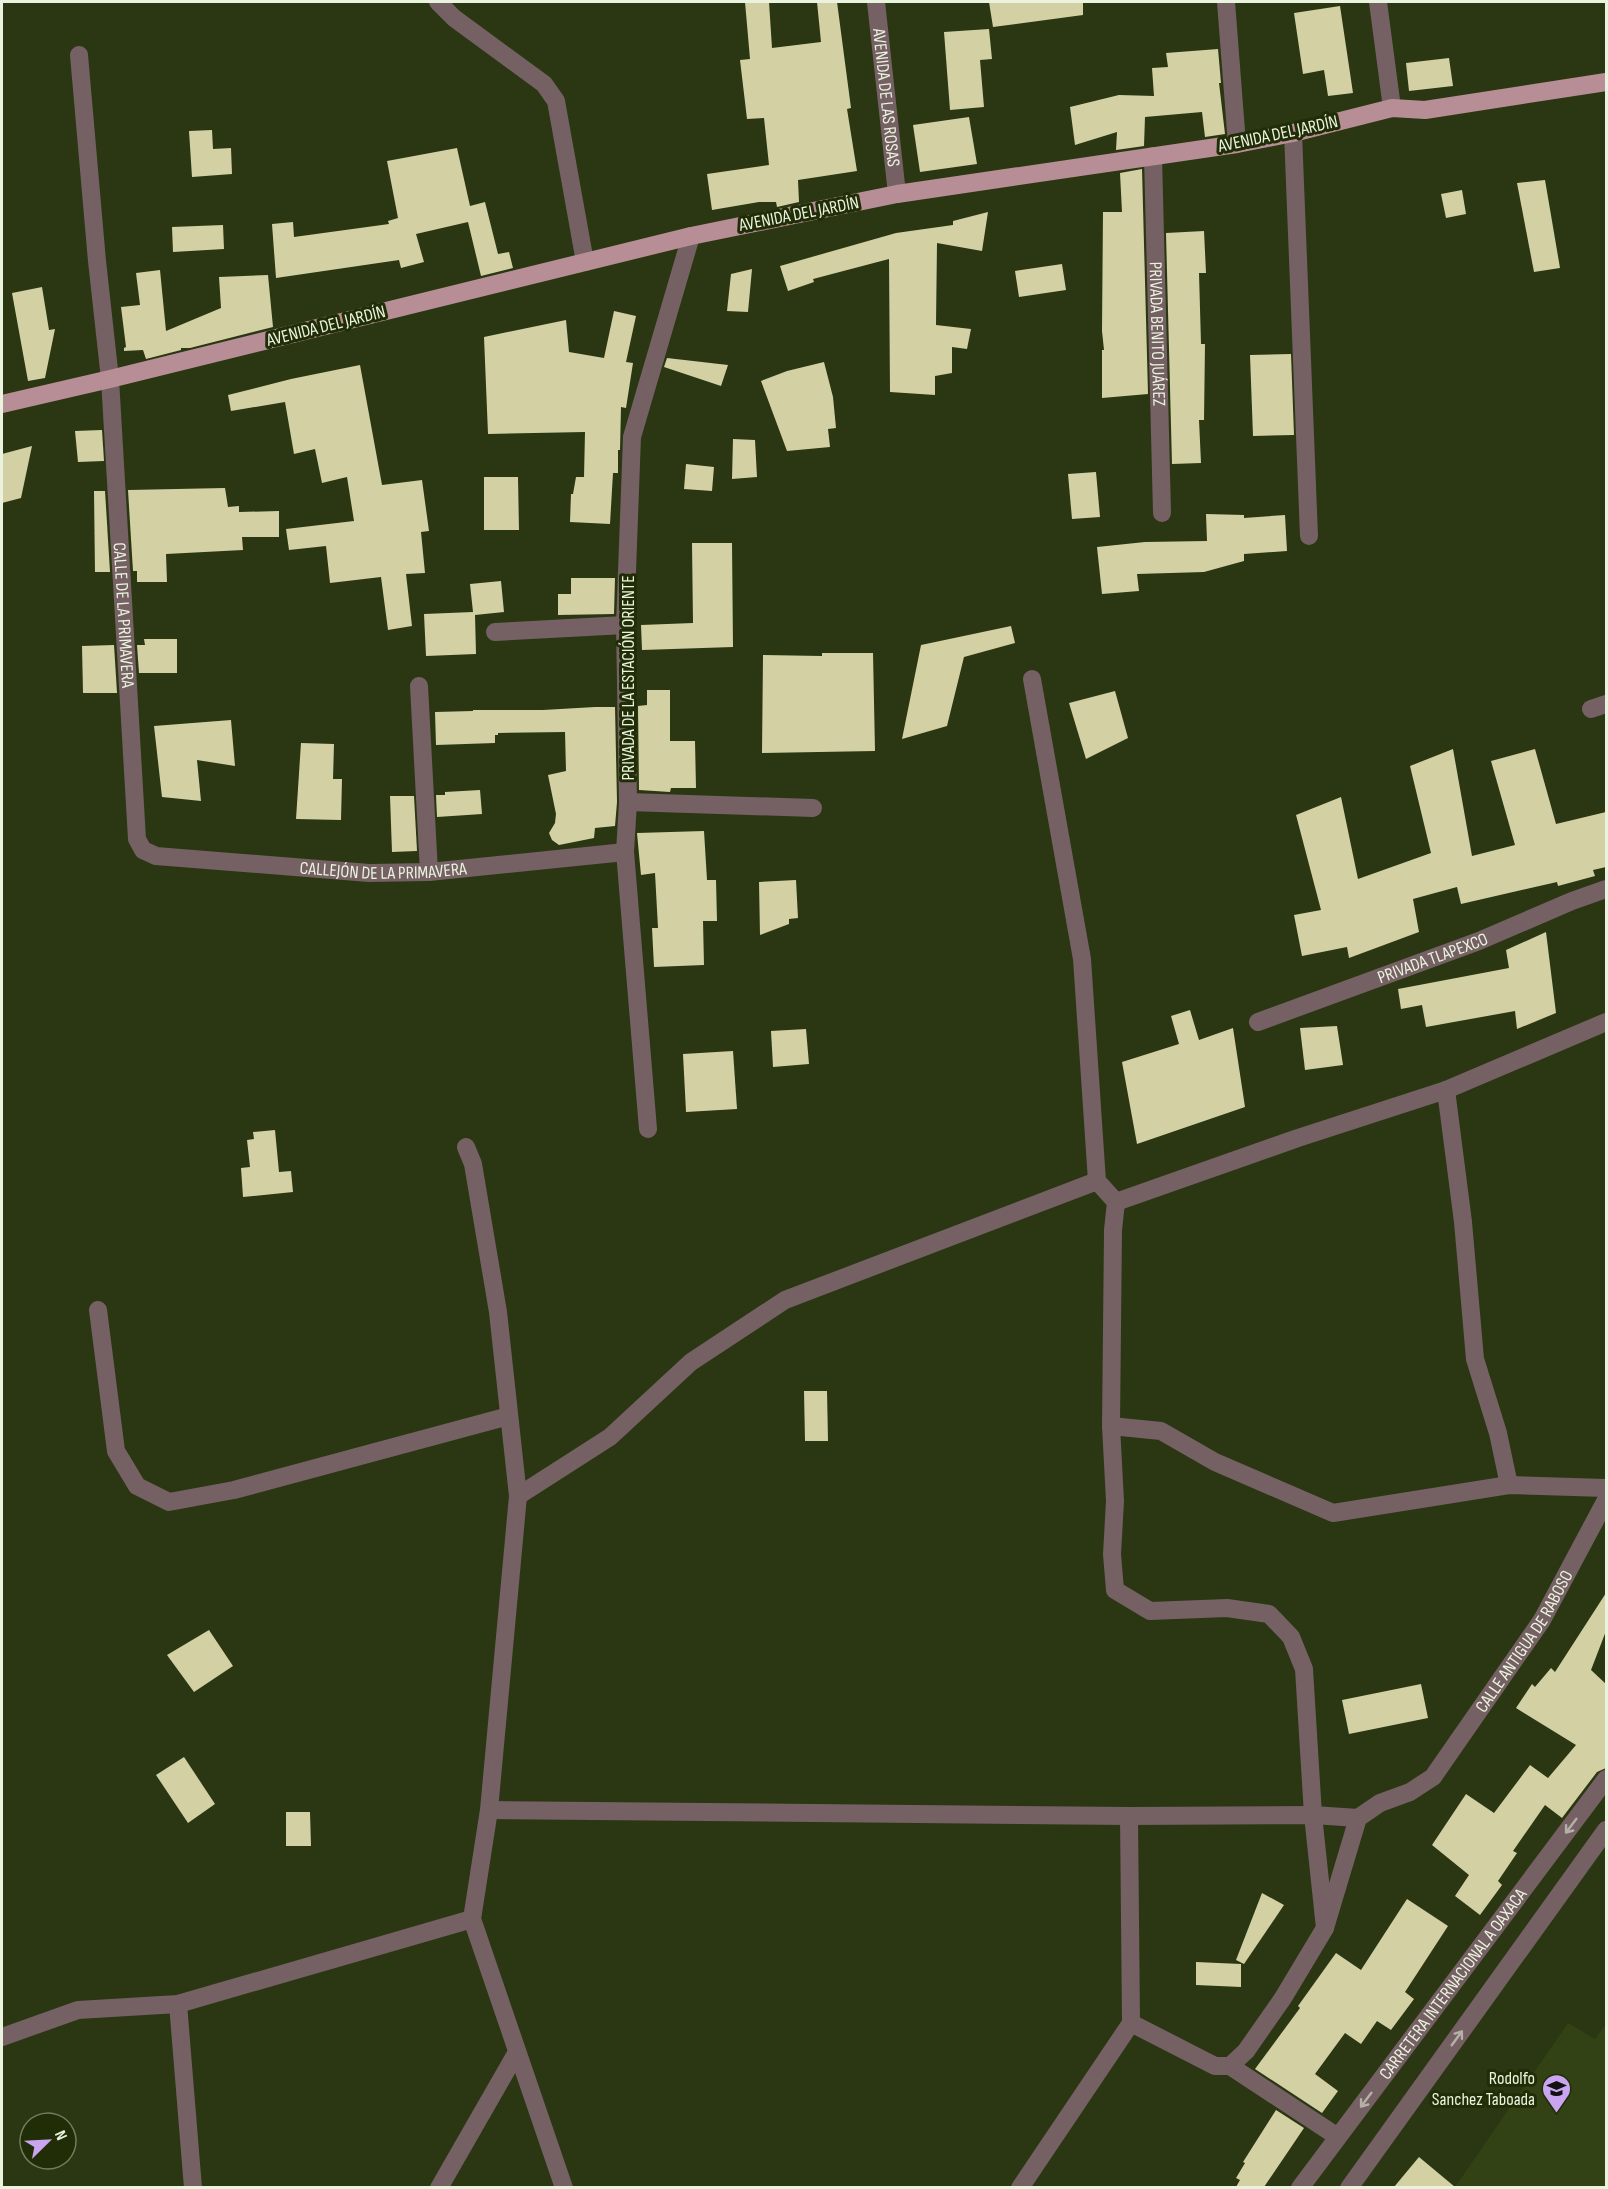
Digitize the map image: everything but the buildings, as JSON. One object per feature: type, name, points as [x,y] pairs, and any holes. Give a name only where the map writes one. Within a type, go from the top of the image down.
[{"type":"main road","name":"AVENIDA DEL JARDÍN","points":[[2,404],[691,236],[897,194],[1237,144],[1293,133],[1392,108],[1425,110],[1606,82]]},
{"type":"street","points":[[438,2],[454,18],[544,84],[556,101],[585,262]]},
{"type":"street","name":"AVENIDA DE LAS ROSAS","points":[[876,2],[897,194]]},
{"type":"street","points":[[1226,2],[1237,144]]},
{"type":"street","points":[[1378,2],[1392,108]]},
{"type":"street","name":"CALLE DE LA PRIMAVERA","points":[[80,55],[97,261],[110,379],[137,839],[143,850]]},
{"type":"street","points":[[1293,133],[1309,536]]},
{"type":"street","name":"PRIVADA BENITO JUÁREZ","points":[[1153,156],[1162,513]]},
{"type":"street","name":"PRIVADA DE LA ESTACIÓN ORIENTE","points":[[648,1129],[624,852],[628,802],[625,625],[632,437],[691,236]]},
{"type":"street","points":[[495,632],[625,625]]},
{"type":"street","points":[[1032,679],[1082,959],[1097,1181],[1116,1202],[1113,1230],[1112,1426],[1115,1501],[1112,1554],[1114,1590],[1150,1611],[1227,1608],[1269,1614],[1291,1637],[1304,1669],[1313,1815],[1324,1928]]},
{"type":"street","points":[[419,686],[429,872]]},
{"type":"street","points":[[628,802],[813,808]]},
{"type":"street","name":"CALLEJÓN DE LA PRIMAVERA","points":[[143,850],[156,856],[369,873],[429,872],[624,852]]},
{"type":"street","name":"PRIVADA TLAPEXCO","points":[[1258,1023],[1479,941],[1606,889]]},
{"type":"street","points":[[1116,1202],[1446,1090],[1606,1022]]},
{"type":"street","points":[[1446,1090],[1463,1222],[1474,1359],[1498,1433],[1509,1485]]},
{"type":"street","points":[[466,1147],[473,1164],[498,1312],[518,1497],[489,1810],[472,1919],[564,2187]]},
{"type":"street","points":[[518,1497],[610,1437],[691,1362],[785,1300],[1097,1181]]},
{"type":"street","points":[[98,1310],[116,1451],[137,1486],[170,1502],[234,1490],[509,1416]]},
{"type":"street","points":[[1112,1426],[1161,1431],[1215,1462],[1333,1513],[1509,1485],[1606,1488]]},
{"type":"street","name":"CALLE ANTIGUA DE RABOSO","points":[[1358,1818],[1380,1803],[1410,1792],[1433,1777],[1542,1620],[1606,1500]]},
{"type":"street","name":"CARRETERA INTERNACIONAL A OAXACA","points":[[1300,2187],[1606,1779]]},
{"type":"street","points":[[489,1810],[1129,1816],[1313,1815],[1358,1818],[1324,1928],[1277,2007],[1246,2051],[1230,2066]]},
{"type":"street","points":[[1020,2187],[1131,2024],[1129,1816]]},
{"type":"street","name":"CARRETERA INTERNACIONAL A OAXACA","points":[[1349,2187],[1606,1830]]},
{"type":"street","points":[[2,2037],[78,2010],[178,2004],[472,1919]]},
{"type":"street","points":[[178,2004],[193,2187]]},
{"type":"street","points":[[1131,2024],[1215,2066],[1230,2066],[1338,2137]]},
{"type":"street","points":[[439,2187],[517,2052]]},
{"type":"shaded area","name":"Rodolfo Sanchez Taboada","points":[[1568,2023],[1595,2039],[1606,2024],[1606,2187],[1455,2187]]},
{"type":"place","name":"Rodolfo Sanchez Taboada","points":[[1556,2114]]}]
